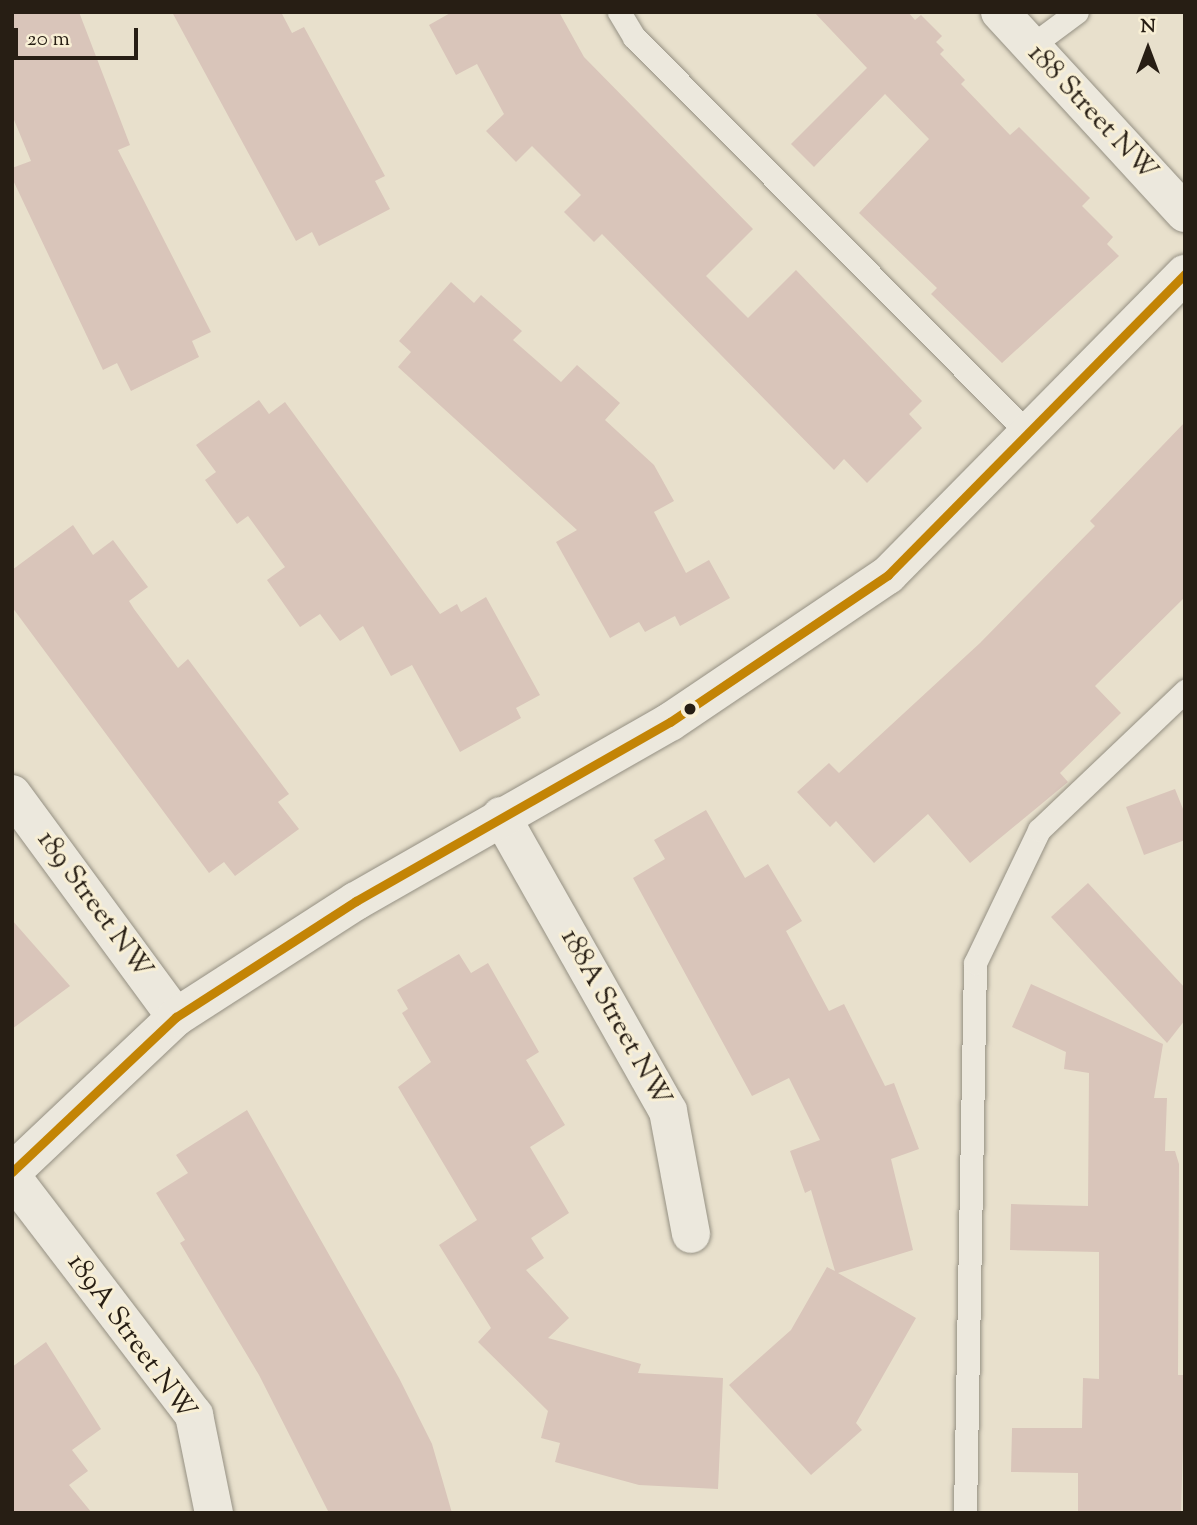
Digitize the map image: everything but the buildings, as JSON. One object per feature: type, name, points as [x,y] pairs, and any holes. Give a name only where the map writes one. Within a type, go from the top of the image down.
[{"type":"street","name":"188 Street NW","points":[[1000,12],[1185,213]]},
{"type":"street","points":[[12,1174],[176,1017],[501,816],[670,722],[888,575],[1185,274]]},
{"type":"street","name":"189 Street NW","points":[[12,794],[176,1017]]},
{"type":"street","name":"188A Street NW","points":[[501,816],[668,1111],[691,1234]]},
{"type":"street","name":"189A Street NW","points":[[12,1174],[194,1415],[214,1513]]},
{"type":"lane","points":[[619,12],[634,37],[1027,432]]},
{"type":"lane","points":[[1031,46],[1077,12]]},
{"type":"lane","points":[[965,1513],[975,963],[1039,830],[1185,691]]},
{"type":"transit line","points":[[12,1172],[176,1017],[356,901],[670,722],[888,575],[1185,274]]}]
